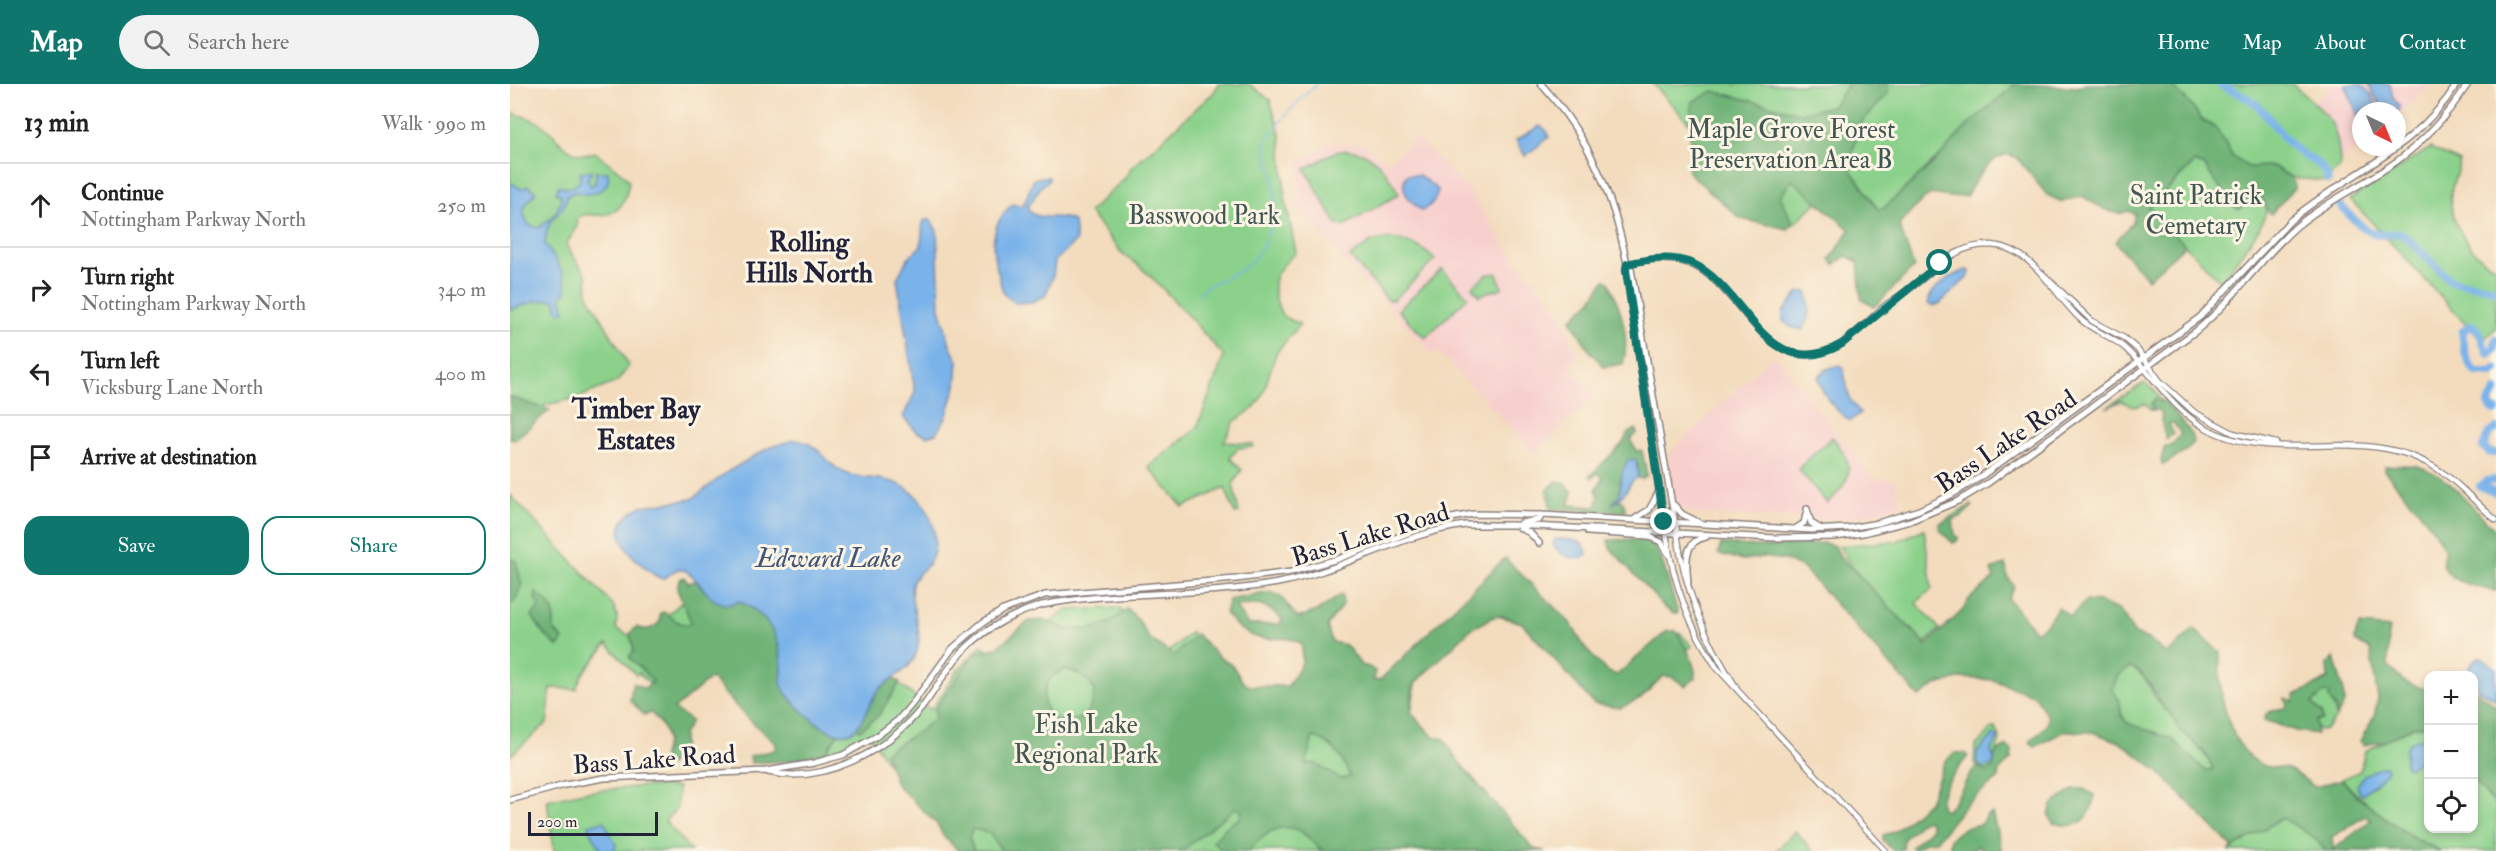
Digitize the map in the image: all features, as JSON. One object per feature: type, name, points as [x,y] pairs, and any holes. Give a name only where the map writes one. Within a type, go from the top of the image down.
[{"type":"main road","points":[[1541,84],[1567,116],[1595,163],[1616,213],[1627,264],[1639,366],[1666,533]]},
{"type":"main road","name":"Bass Lake Road","points":[[510,800],[564,785],[622,776],[766,771],[832,758],[877,736],[906,711],[946,657],[970,632],[991,617],[1032,599],[1073,592],[1273,575],[1323,564],[1446,519],[1473,514],[1542,515],[1822,530],[1861,526],[1895,519],[1951,495],[1979,478],[2207,310],[2275,235],[2319,198],[2408,140],[2436,112],[2457,84]]},
{"type":"main road","name":"Bass Lake Road","points":[[766,771],[786,776],[816,773],[846,764],[879,747],[910,721],[968,646],[998,623],[1024,611],[1060,602],[1278,583],[1329,570],[1443,529],[1479,524],[1785,538],[1835,537],[1877,530],[1923,516],[1958,501],[1988,483],[2212,318],[2296,227],[2323,206],[2414,147],[2445,117],[2468,84]]},
{"type":"main road","points":[[1627,264],[1631,269],[1677,533]]},
{"type":"main road","points":[[1633,520],[1649,510],[1659,491]]},
{"type":"main road","points":[[1672,502],[1682,514],[1699,523]]},
{"type":"main road","points":[[1795,529],[1804,523],[1807,509],[1811,523],[1822,530]]},
{"type":"main road","points":[[1513,525],[1539,520],[1542,515]]},
{"type":"main road","points":[[1513,525],[1530,533],[1539,543]]},
{"type":"main road","points":[[1575,529],[1595,533],[1648,536],[1661,542],[1669,555]]},
{"type":"main road","points":[[1688,582],[1686,559],[1690,548],[1701,538],[1717,535]]},
{"type":"street","points":[[1627,264],[1667,258],[1696,266],[1713,278],[1773,344],[1801,355],[1820,353],[1842,344],[1947,257],[1962,249],[1976,246],[2000,247],[2020,254],[2042,273],[2077,316],[2089,327],[2122,346],[2182,412],[2209,430],[2250,444],[2377,447],[2407,454],[2429,463],[2455,480],[2496,520]]},
{"type":"street","points":[[2042,273],[2047,275],[2092,321],[2124,338],[2179,400],[2201,417],[2242,436],[2284,444]]},
{"type":"street","points":[[1666,533],[1669,555],[1681,600],[1697,635],[1717,668],[1886,851]]},
{"type":"street","points":[[1677,533],[1698,614],[1711,644],[1743,696]]},
{"type":"shaded area","points":[[2333,84],[2432,84],[2406,109],[2406,102],[2352,102],[2352,153],[2327,171],[2309,108]]},
{"type":"shaded area","points":[[1416,137],[1472,194],[1508,251],[1560,313],[1577,356],[1569,363],[1569,367],[1595,396],[1534,453],[1438,351],[1433,355],[1327,242],[1298,206],[1299,162],[1328,143],[1363,144],[1389,162]]},
{"type":"shaded area","points":[[1774,355],[1873,478],[1895,480],[1900,507],[1849,518],[1815,519],[1695,514],[1677,505],[1668,454]]},
{"type":"green space","name":"Basswood Park","points":[[1219,84],[1249,84],[1270,100],[1281,136],[1285,197],[1296,253],[1277,274],[1274,281],[1275,296],[1282,316],[1300,324],[1276,353],[1262,397],[1254,408],[1234,422],[1224,442],[1253,444],[1253,447],[1238,448],[1230,458],[1242,470],[1233,484],[1239,513],[1235,514],[1225,488],[1183,507],[1148,467],[1197,428],[1224,356],[1145,271],[1124,256],[1089,212],[1125,178],[1130,169],[1214,92]]},
{"type":"green space","name":"Maple Grove Forest Preservation Area B","points":[[1653,84],[2016,84],[1884,208],[1878,209],[1851,171],[1788,229]]},
{"type":"green space","points":[[1848,84],[1888,84],[1888,94],[1862,122],[1848,166],[1878,209],[1884,208],[1933,163],[1970,123],[2016,84],[2078,87],[2084,84],[2170,84],[2201,119],[2217,129],[2233,157],[2248,167],[2273,166],[2292,178],[2295,187],[2271,214],[2258,193],[2252,195],[2239,209],[2234,207],[2204,166],[2195,162],[2149,207],[2185,245],[2148,279],[2115,242],[2133,222],[2135,214],[2128,211],[2119,214],[2102,208],[2082,196],[2062,202],[2047,195],[2017,158],[2008,154],[1988,165],[1966,196],[1950,197],[1931,194],[1923,199],[1899,225],[1914,267],[1874,307],[1861,298],[1858,262],[1846,256],[1834,265],[1830,259],[1850,230],[1792,180],[1780,196],[1793,223],[1788,229],[1741,219],[1688,172],[1692,102],[1713,91],[1801,113],[1833,106]]},
{"type":"green space","points":[[2170,84],[2292,84],[2329,119],[2337,138],[2340,168],[2325,181],[2292,178],[2273,166],[2248,167],[2233,157],[2217,129],[2201,119]]},
{"type":"green space","points":[[510,112],[538,122],[572,151],[579,154],[595,152],[625,176],[629,182],[624,200],[618,209],[608,214],[578,217],[577,226],[566,245],[587,276],[588,295],[629,366],[617,382],[577,398],[546,405],[510,439]]},
{"type":"green space","points":[[2430,148],[2460,162],[2451,194],[2453,216],[2470,247],[2496,268],[2496,328],[2482,341],[2350,199]]},
{"type":"green space","points":[[1356,151],[1372,158],[1384,170],[1399,194],[1344,226],[1337,225],[1305,169],[1335,152]]},
{"type":"green space","name":"Saint Patrick Cemetary","points":[[2195,162],[2204,166],[2234,207],[2243,207],[2252,195],[2258,193],[2262,196],[2267,210],[2259,229],[2221,282],[2149,208]]},
{"type":"green space","points":[[1385,239],[1412,244],[1424,250],[1435,260],[1393,300],[1388,300],[1350,257],[1371,242]]},
{"type":"green space","points":[[1442,269],[1468,297],[1425,338],[1398,310]]},
{"type":"green space","points":[[1497,273],[1502,288],[1480,296],[1472,287],[1486,275]]},
{"type":"green space","points":[[1605,280],[1609,282],[1617,301],[1626,343],[1623,364],[1604,367],[1589,350],[1571,320],[1590,302]]},
{"type":"green space","points":[[2144,383],[2153,389],[2162,401],[2151,410],[2145,404],[2134,407],[2121,401],[2106,408]]},
{"type":"green space","points":[[510,397],[550,410],[514,440],[510,439]]},
{"type":"green space","points":[[2156,399],[2160,402],[2165,401],[2191,433],[2193,442],[2187,450],[2165,464],[2162,464],[2161,460],[2165,446],[2171,446],[2181,434],[2174,423],[2169,423],[2173,434],[2166,440],[2161,420],[2162,414],[2158,410],[2151,410],[2153,408],[2151,404]]},
{"type":"green space","points":[[1636,429],[1637,433],[1630,439],[1637,452],[1642,451],[1647,475],[1642,479],[1638,478],[1638,463],[1621,477],[1620,494],[1612,504],[1620,499],[1626,512],[1551,509],[1547,490],[1557,481],[1564,482],[1573,492],[1569,505],[1596,507],[1599,497],[1596,489],[1603,478],[1598,473],[1592,478],[1590,476],[1623,443],[1627,434]]},
{"type":"green space","points":[[1832,437],[1845,455],[1849,471],[1843,486],[1827,503],[1799,470]]},
{"type":"green space","points":[[2406,465],[2429,470],[2451,484],[2496,531],[2496,591],[2458,580],[2445,569],[2443,561],[2445,551],[2439,540],[2425,519],[2384,470],[2384,466]]},
{"type":"green space","name":"Fish Lake Regional Park","points":[[510,495],[613,605],[617,616],[616,629],[636,639],[647,634],[700,585],[793,702],[869,704],[878,690],[893,679],[931,710],[958,670],[982,645],[999,664],[1066,610],[1119,608],[1162,657],[1191,632],[1243,689],[1375,685],[1504,563],[1620,688],[1680,633],[1692,646],[1632,701],[1527,624],[1494,615],[1465,629],[1417,673],[1411,714],[1532,851],[964,851],[897,778],[869,734],[848,746],[825,753],[710,672],[673,707],[639,673],[636,675],[607,644],[582,675],[576,689],[551,688],[547,723],[510,756]]},
{"type":"green space","points":[[1971,505],[1973,506],[1962,516],[1953,520],[1955,536],[1959,537],[1953,543],[1939,529],[1939,524]]},
{"type":"green space","points":[[1924,529],[1932,589],[1916,603],[1940,629],[1925,643],[1867,585],[1839,546],[1897,541]]},
{"type":"green space","points":[[1608,540],[1639,540],[1655,546],[1664,566],[1678,613],[1665,608],[1610,548]]},
{"type":"green space","points":[[1824,543],[1835,546],[1840,556],[1926,645],[1963,610],[1969,599],[1994,578],[1991,570],[2006,564],[2007,576],[2014,586],[2008,599],[2036,632],[2048,622],[2058,607],[2070,617],[2086,601],[2100,602],[2120,611],[2135,634],[2148,639],[2167,654],[2194,629],[2221,653],[2220,683],[2227,717],[2242,748],[2253,759],[2265,766],[2291,770],[2315,787],[2342,779],[2355,795],[2411,837],[2441,851],[2326,851],[2312,836],[2282,818],[2233,848],[2159,772],[2122,743],[2092,732],[2064,731],[2035,747],[2030,742],[2047,725],[2048,717],[2035,696],[1993,680],[1962,678],[1936,685],[1919,697],[1804,569],[1785,560],[1763,557],[1743,560],[1718,554],[1721,544],[1769,547]],"holes":[[[2130,667],[2138,670],[2151,686],[2164,709],[2171,714],[2176,726],[2205,753],[2213,768],[2211,771],[2206,771],[2172,739],[2127,723],[2121,714],[2120,702],[2112,689],[2118,675]],[[2365,816],[2371,820],[2333,850],[2332,837]]]},
{"type":"green space","name":"Fish Lake Regional Park","points":[[1505,558],[1571,624],[1585,648],[1606,671],[1617,675],[1667,631],[1676,631],[1691,659],[1696,678],[1685,686],[1672,677],[1663,676],[1641,698],[1620,708],[1594,704],[1522,623],[1502,616],[1493,617],[1471,629],[1413,685],[1411,712],[1414,716],[1433,736],[1444,739],[1458,761],[1534,849],[1545,851],[1320,851],[1320,848],[1301,831],[1284,828],[1270,832],[1249,851],[1223,851],[1213,842],[1227,826],[1240,818],[1242,811],[1235,808],[1182,851],[1002,851],[989,833],[973,829],[969,837],[974,851],[959,851],[944,837],[937,824],[896,784],[885,752],[921,730],[935,718],[935,709],[975,653],[996,648],[1029,621],[1045,620],[1066,629],[1090,629],[1109,623],[1127,609],[1139,621],[1148,637],[1174,656],[1196,634],[1219,657],[1232,665],[1243,682],[1249,686],[1288,686],[1302,663],[1302,644],[1286,638],[1254,637],[1244,632],[1225,613],[1229,600],[1271,592],[1281,597],[1298,618],[1319,610],[1342,594],[1343,604],[1327,626],[1332,642],[1346,645],[1361,665],[1375,671],[1373,680],[1380,680]],"holes":[[[1255,605],[1276,614],[1282,619],[1280,624],[1248,625],[1235,606]],[[1063,670],[1077,673],[1094,689],[1092,703],[1086,713],[1077,719],[1066,721],[1057,719],[1049,713],[1045,704],[1047,683]],[[1313,737],[1320,739],[1336,752],[1350,777],[1340,779],[1315,763],[1306,764]]]},
{"type":"green space","points":[[510,559],[516,561],[522,585],[514,602],[510,604]]},
{"type":"green space","points":[[684,577],[688,583],[695,581],[714,599],[726,604],[739,601],[764,618],[774,633],[780,652],[782,683],[786,693],[806,714],[838,734],[825,753],[788,761],[751,763],[750,756],[775,750],[776,744],[743,714],[711,678],[674,709],[691,721],[683,735],[683,747],[668,766],[663,761],[666,736],[663,728],[651,713],[644,715],[630,700],[633,683],[645,689],[653,681],[629,657],[634,651],[630,634],[636,627],[649,629],[654,626],[660,622],[660,613],[664,612],[678,622],[687,625],[691,622],[677,589],[679,580]]},
{"type":"green space","points":[[536,593],[552,608],[554,630],[563,639],[558,647],[543,633],[532,616],[540,606],[535,600]]},
{"type":"green space","points":[[2360,625],[2389,628],[2388,666],[2406,683],[2424,689],[2424,726],[2414,726],[2388,740],[2364,745],[2360,741],[2374,717],[2378,698],[2370,649],[2355,642],[2356,632]]},
{"type":"green space","points":[[2334,658],[2343,688],[2344,703],[2336,718],[2336,709],[2329,698],[2330,695],[2325,692],[2312,703],[2322,713],[2322,720],[2316,721],[2317,734],[2296,731],[2264,720],[2266,714],[2285,708],[2287,704],[2284,698],[2294,701],[2294,694],[2303,692],[2328,679],[2327,664]]},
{"type":"green space","points":[[2130,667],[2143,676],[2156,699],[2204,754],[2213,768],[2211,771],[2206,771],[2156,732],[2139,729],[2127,723],[2121,714],[2120,702],[2112,689],[2118,675]]},
{"type":"green space","points":[[893,679],[900,682],[879,715],[860,730],[857,728],[878,690]]},
{"type":"green space","points":[[2325,692],[2331,695],[2336,718],[2326,729],[2320,730],[2315,725],[2317,709],[2312,703]]},
{"type":"green space","points":[[2478,693],[2496,706],[2496,805],[2478,785]]},
{"type":"green space","points":[[2414,726],[2424,726],[2424,833],[2478,833],[2478,785],[2496,805],[2496,851],[2440,850],[2415,838],[2387,819],[2342,779],[2360,771],[2365,751]]},
{"type":"green space","points":[[1992,728],[1995,728],[2000,740],[1993,768],[1988,771],[1982,770],[1974,762],[1975,747]]},
{"type":"green space","points":[[2007,746],[2012,750],[2011,759],[1998,773],[1999,778],[1966,804],[1936,841],[1925,842],[1914,850],[1911,847],[1931,829],[1930,821],[1922,821],[1904,839],[1903,849],[1893,851],[1883,840],[1883,835],[1894,832],[1929,802],[1945,761],[1955,753],[1965,753],[1968,756],[1949,780],[1942,795],[1942,808],[1946,811],[1976,767],[1988,771],[1993,768],[1995,753]]},
{"type":"green space","points":[[643,786],[678,787],[677,808],[665,821],[691,851],[554,851],[547,800],[583,792]]},
{"type":"green space","points":[[2074,789],[2084,789],[2094,795],[2087,817],[2077,824],[2053,823],[2049,815],[2052,805]]},
{"type":"green space","points":[[2282,800],[2331,851],[2229,851],[2233,848]]},
{"type":"green space","points":[[1992,813],[2002,851],[1986,851],[1978,846],[1972,851],[1950,851],[1950,839],[1964,828],[1982,824],[1987,815]]},
{"type":"green space","points":[[1795,831],[1813,851],[1776,851]]},
{"type":"water","points":[[2345,84],[2360,84],[2372,95],[2375,102],[2352,102]]},
{"type":"water","points":[[2369,84],[2390,84],[2396,102],[2378,102]]},
{"type":"water","points":[[1540,126],[1546,130],[1549,137],[1525,156],[1516,140]]},
{"type":"water","points":[[580,172],[592,172],[587,179],[591,186],[595,184],[596,172],[608,172],[607,184],[593,193],[574,192],[567,196],[564,206],[551,221],[547,232],[545,245],[564,279],[566,292],[561,297],[565,311],[559,313],[555,300],[532,302],[510,310],[510,186],[513,184],[521,189],[528,186],[536,192],[525,207],[524,214],[529,225],[539,228],[559,206],[561,195],[556,193],[558,186],[573,187],[580,181]]},
{"type":"water","points":[[1407,175],[1419,175],[1438,190],[1433,202],[1422,211],[1404,190],[1404,180]]},
{"type":"water","points":[[1049,177],[1049,180],[1040,188],[1028,207],[1029,211],[1034,215],[1069,219],[1074,222],[1076,241],[1055,261],[1053,276],[1045,296],[1031,302],[1016,303],[1005,295],[1002,287],[995,263],[994,235],[1006,211],[1013,204],[1023,206],[1034,179]]},
{"type":"water","points":[[930,219],[937,231],[940,308],[951,348],[958,361],[956,386],[946,418],[936,433],[927,436],[917,432],[903,417],[915,392],[897,279],[908,258],[921,246],[923,221]]},
{"type":"water","points":[[1966,270],[1970,271],[1969,276],[1939,304],[1932,306],[1928,304],[1929,298],[1937,288],[1954,275]]},
{"type":"water","points":[[1799,292],[1807,292],[1809,301],[1808,317],[1802,330],[1791,327],[1783,321],[1783,312]]},
{"type":"water","points":[[1839,365],[1843,368],[1850,400],[1860,413],[1850,421],[1830,402],[1822,390],[1818,377],[1825,370]]},
{"type":"water","name":"Edward Lake","points":[[793,440],[810,444],[832,465],[845,473],[891,481],[908,489],[922,503],[935,535],[931,560],[912,584],[912,600],[919,634],[914,659],[905,670],[882,686],[863,719],[855,729],[845,734],[830,731],[822,726],[788,696],[781,682],[781,657],[776,637],[758,613],[739,601],[729,604],[720,603],[712,598],[686,571],[679,569],[663,579],[657,577],[633,556],[620,534],[625,519],[642,506],[692,499],[727,472],[756,455],[768,448]]},
{"type":"water","points":[[1636,459],[1638,478],[1634,479],[1623,495],[1612,505],[1620,494],[1622,472],[1628,460]]},
{"type":"water","points":[[1555,539],[1580,543],[1584,546],[1587,556],[1572,558],[1563,555],[1553,544]]},
{"type":"water","points":[[2480,657],[2496,668],[2496,700],[2478,689],[2478,671],[2469,671],[2474,660]]},
{"type":"water","points":[[1994,735],[1998,738],[1991,750],[1994,760],[1992,765],[1983,768],[1977,762],[1977,752]]},
{"type":"water","points":[[2424,738],[2424,755],[2409,768],[2406,767],[2406,748],[2415,740]]},
{"type":"water","points":[[2384,766],[2387,768],[2384,775],[2362,795],[2360,794],[2357,786],[2364,775]]},
{"type":"water","points":[[604,821],[616,845],[614,851],[598,851],[600,848],[590,830],[589,825]]},
{"type":"waterway","points":[[1199,294],[1210,285],[1245,267],[1263,245],[1275,208],[1275,190],[1272,169],[1266,153],[1266,143],[1281,121],[1317,84]]},
{"type":"waterway","points":[[2219,84],[2259,107],[2292,147],[2320,166],[2328,180]]},
{"type":"waterway","points":[[2339,204],[2365,229],[2388,235],[2399,233],[2407,238],[2451,281],[2487,287],[2496,291]]},
{"type":"waterway","points":[[2496,339],[2494,349],[2489,354],[2475,327],[2471,325],[2462,332],[2467,358],[2476,372],[2492,373],[2496,369]]},
{"type":"waterway","points":[[2496,391],[2488,404],[2496,411]]},
{"type":"waterway","points":[[2496,429],[2489,433],[2483,447],[2490,453],[2496,453]]},
{"type":"waterway","points":[[2496,480],[2487,481],[2480,486],[2496,493]]},
{"type":"district","name":"Rolling Hills North","points":[[809,258]]},
{"type":"district","name":"Timber Bay Estates","points":[[636,424]]},
{"type":"route","points":[[1664,522],[1639,366],[1627,264],[1658,258],[1689,262],[1713,278],[1773,344],[1791,353],[1810,355],[1829,351],[1842,344],[1940,263]]}]
